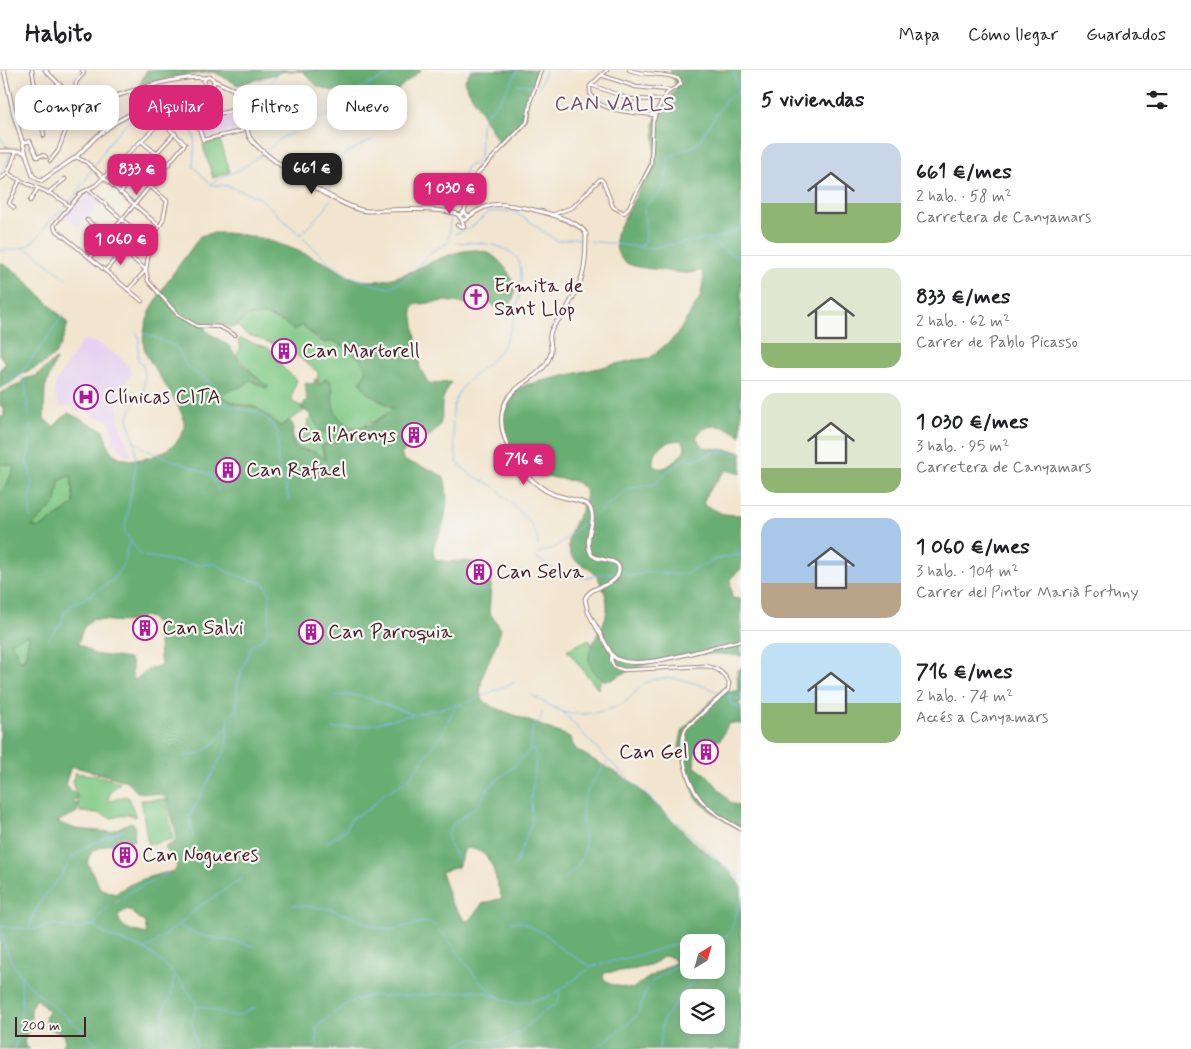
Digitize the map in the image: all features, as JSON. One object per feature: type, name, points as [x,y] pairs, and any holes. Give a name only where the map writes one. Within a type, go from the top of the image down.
[{"type":"street","points":[[4,70],[14,115],[26,154],[33,176],[38,179],[43,180],[76,157],[96,136],[129,115]]},
{"type":"street","points":[[32,70],[35,85]]},
{"type":"street","points":[[46,70],[58,84]]},
{"type":"street","points":[[76,85],[76,82],[84,73],[82,70]]},
{"type":"street","points":[[247,130],[252,141],[281,166],[350,206],[366,212],[398,209],[460,215],[464,212],[476,175],[527,122],[531,98],[541,70]]},
{"type":"street","points":[[607,70],[591,85],[589,89],[592,98],[611,109],[655,115]]},
{"type":"street","points":[[600,75],[636,87],[670,90],[679,88],[678,79],[629,70]]},
{"type":"street","points":[[119,94],[197,77],[204,82],[220,83],[233,89]]},
{"type":"street","points":[[204,85],[204,82],[210,77],[212,84]]},
{"type":"street","points":[[591,85],[630,99],[662,100]]},
{"type":"street","points":[[551,215],[573,207],[600,180],[603,181],[613,207],[620,212],[626,212],[651,165],[655,115],[662,100],[670,90]]},
{"type":"street","points":[[43,130],[44,136]]},
{"type":"street","points":[[50,161],[58,150],[66,130]]},
{"type":"street","points":[[142,301],[55,229],[54,225],[68,206],[103,178],[152,130]]},
{"type":"street","points":[[90,258],[186,143],[172,130]]},
{"type":"street","points":[[200,130],[204,140],[242,130]]},
{"type":"street","points":[[120,193],[138,176],[175,133]]},
{"type":"street","points":[[23,142],[30,141],[37,157],[43,155],[46,157]]},
{"type":"street","points":[[141,141],[169,164]]},
{"type":"street","points":[[0,179],[8,173],[15,152],[22,148],[23,142]]},
{"type":"street","points":[[0,151],[26,154]]},
{"type":"street","points":[[76,157],[86,162],[160,226]]},
{"type":"street","points":[[121,161],[166,200],[160,226],[150,244],[146,270],[148,282],[178,315],[197,326],[220,327],[236,335]]},
{"type":"street","points":[[8,173],[19,182],[33,185],[68,206]]},
{"type":"street","points":[[33,185],[38,179]]},
{"type":"street","points":[[48,193],[65,179]]},
{"type":"street","points":[[14,208],[8,203],[19,182]]},
{"type":"street","points":[[30,201],[38,188]]},
{"type":"street","points":[[89,190],[150,244]]},
{"type":"street","points":[[462,220],[476,214],[481,209],[498,205],[527,208],[551,215],[584,229],[586,234],[585,272],[567,309],[549,334],[552,350],[550,355],[538,374],[508,397],[504,407],[503,425],[513,457],[531,480],[558,496],[586,503],[592,510],[593,520],[589,535],[591,554],[596,558],[613,562],[618,566],[619,572],[615,578],[590,590],[584,602],[612,654],[616,660],[624,662],[653,661],[741,641]]},
{"type":"street","points":[[464,212],[468,216]]},
{"type":"street","points":[[457,225],[464,226],[460,215]]},
{"type":"street","points":[[87,220],[146,270]]},
{"type":"street","points":[[105,271],[123,251]]},
{"type":"street","points":[[128,290],[146,270]]},
{"type":"street","points":[[612,654],[611,660],[614,667],[624,670],[704,666],[712,667],[726,677],[729,683],[728,690],[686,728],[682,735],[681,751],[686,768],[702,802],[723,819],[741,829]]},
{"type":"shaded area","points":[[233,111],[233,130],[236,130],[204,138],[201,130],[223,130],[223,113]]},
{"type":"shaded area","points":[[91,194],[102,202],[78,228],[66,216],[70,209]]},
{"type":"shaded area","name":"Clínicas CITA","points":[[83,339],[99,344],[119,356],[132,374],[120,389],[118,405],[118,420],[131,454],[127,456],[116,444],[112,444],[113,431],[107,419],[95,418],[85,410],[75,412],[72,406],[59,407],[54,393],[55,384]]},
{"type":"green space","points":[[147,70],[421,70],[403,85],[327,85],[327,89],[317,86],[303,71],[285,71],[238,85],[214,72],[178,76],[139,85]]},
{"type":"green space","points":[[471,70],[538,70],[528,96],[525,119],[500,145],[464,82]]},
{"type":"green space","points":[[670,70],[741,70],[741,436],[729,429],[712,426],[701,431],[696,437],[703,447],[741,452],[741,474],[726,470],[707,493],[703,504],[723,514],[741,515],[741,569],[730,579],[732,598],[741,599],[741,656],[706,654],[674,657],[643,665],[611,680],[604,680],[594,671],[589,662],[589,654],[606,617],[606,597],[595,574],[572,557],[569,548],[571,532],[584,504],[585,488],[574,481],[524,473],[510,450],[505,437],[502,424],[503,412],[507,401],[515,391],[529,384],[633,360],[650,358],[676,336],[700,298],[704,277],[701,270],[681,273],[635,266],[623,260],[618,254],[616,246],[616,234],[652,165],[655,151],[654,122],[677,87]],"holes":[[[680,440],[685,445],[684,452],[670,465],[662,468],[653,466],[654,455],[664,444]]]},
{"type":"green space","points":[[220,140],[230,172],[213,178],[203,145]]},
{"type":"green space","points":[[213,233],[244,235],[273,242],[301,252],[348,276],[360,280],[390,279],[446,256],[476,250],[486,252],[496,258],[504,267],[514,287],[514,297],[509,306],[500,311],[477,291],[472,293],[469,304],[445,301],[414,305],[412,310],[420,368],[429,384],[451,382],[443,399],[439,427],[428,437],[409,447],[401,455],[405,461],[432,470],[444,477],[447,505],[440,533],[434,545],[435,559],[480,564],[492,576],[489,612],[501,629],[484,672],[481,698],[491,706],[571,738],[577,750],[633,783],[695,843],[728,870],[741,886],[741,1049],[59,1049],[65,1042],[65,1036],[47,1027],[45,1017],[48,1011],[37,999],[31,1006],[31,1022],[24,1042],[26,1047],[30,1049],[0,1049],[0,494],[7,485],[15,466],[0,464],[0,417],[4,417],[4,407],[0,406],[0,393],[20,384],[24,379],[36,376],[56,359],[45,388],[44,418],[53,427],[68,413],[103,430],[111,451],[120,457],[131,460],[143,459],[168,449],[183,432],[184,421],[174,398],[147,356],[143,342],[145,326],[151,310],[171,277],[200,236]],"holes":[[[265,315],[280,320],[294,330],[302,325],[324,343],[333,341],[348,349],[361,361],[367,371],[360,381],[367,393],[391,406],[393,409],[369,426],[350,427],[341,420],[333,405],[331,382],[327,378],[319,385],[316,378],[313,384],[305,383],[307,399],[301,408],[311,415],[320,430],[339,440],[322,446],[326,460],[315,452],[298,449],[292,444],[293,425],[290,421],[280,426],[256,407],[237,404],[221,396],[222,393],[243,386],[251,380],[267,389],[268,386],[240,362],[229,346],[205,330],[207,324],[217,323],[234,328],[246,316]],[[71,475],[74,504],[40,528],[32,526],[56,503],[59,481]],[[144,616],[151,618],[158,628],[161,666],[150,668],[135,680],[132,675],[132,664],[129,659],[94,654],[78,643],[83,629],[92,619],[132,621]],[[27,635],[29,636],[25,659],[21,661],[11,642]],[[71,766],[127,781],[137,792],[162,795],[167,798],[177,837],[173,843],[165,847],[177,866],[175,871],[136,882],[115,894],[100,888],[87,862],[92,851],[109,844],[123,844],[134,840],[135,825],[131,822],[110,832],[76,829],[57,822],[77,812],[78,805],[73,801],[79,797],[65,785]],[[465,848],[475,849],[482,853],[488,858],[502,898],[482,904],[470,920],[466,921],[451,903],[441,872],[458,867]],[[128,909],[145,923],[147,934],[125,927],[121,924],[118,915]],[[664,956],[671,957],[676,962],[632,989],[610,984],[603,978],[604,973],[636,969],[655,963]]]},
{"type":"green space","points":[[0,262],[19,274],[68,323],[54,356],[0,388],[0,369],[6,363],[0,356]]},
{"type":"green space","points":[[265,315],[298,329],[302,325],[318,340],[327,343],[333,340],[348,349],[361,361],[367,371],[361,384],[367,393],[393,409],[377,420],[360,427],[344,424],[332,407],[333,389],[330,380],[325,379],[321,384],[318,384],[318,372],[288,349],[246,334],[237,326],[246,316]]},
{"type":"green space","points":[[241,339],[266,347],[277,353],[283,368],[297,380],[292,402],[301,406],[304,411],[280,426],[256,407],[237,404],[221,396],[222,393],[243,386],[251,380],[259,385],[268,386],[236,356],[241,347],[238,340]]},
{"type":"green space","points":[[312,416],[321,429],[339,439],[321,447],[326,460],[315,452],[298,449],[291,441],[305,436],[308,420]]},
{"type":"green space","points":[[0,464],[15,465],[7,485],[0,494]]},
{"type":"green space","points":[[71,475],[74,504],[40,528],[32,526],[56,503],[59,481]]},
{"type":"green space","points":[[27,635],[29,636],[27,653],[21,662],[11,642]]},
{"type":"green space","points":[[589,639],[603,670],[598,689],[567,650]]},
{"type":"green space","points":[[741,667],[741,702],[738,703],[741,706],[741,724],[729,723],[720,740],[705,742],[695,753],[694,766],[709,777],[730,802],[741,807],[741,830],[719,817],[697,800],[679,747],[682,732],[722,690],[731,692],[738,690],[737,671]]},
{"type":"green space","points":[[75,773],[95,775],[121,782],[111,791],[107,802],[125,796],[129,798],[136,817],[128,814],[112,818],[98,813],[80,812],[73,781]]},
{"type":"green space","points":[[166,799],[173,839],[148,845],[141,800]]},
{"type":"waterway","points":[[178,74],[179,70]]},
{"type":"waterway","points":[[275,77],[277,70]]},
{"type":"waterway","points":[[269,85],[281,70]]},
{"type":"waterway","points":[[266,151],[283,137],[310,126],[316,119],[346,110],[359,89],[398,70]]},
{"type":"waterway","points":[[452,210],[467,166],[474,164],[480,157],[481,127],[484,116],[500,100],[518,70]]},
{"type":"waterway","points":[[539,87],[546,70]]},
{"type":"waterway","points":[[733,70],[738,91]]},
{"type":"waterway","points":[[517,84],[533,86]]},
{"type":"waterway","points":[[639,248],[646,241],[644,206],[661,193],[665,182],[669,157],[697,144],[725,101],[741,90]]},
{"type":"waterway","points":[[0,251],[20,248],[34,241],[76,194],[103,152],[129,122]]},
{"type":"waterway","points":[[192,130],[194,134],[193,166],[211,185],[229,186],[260,198],[331,264],[347,275],[371,284],[389,288],[406,279],[431,252],[449,242]]},
{"type":"waterway","points":[[0,137],[8,149]]},
{"type":"waterway","points":[[330,192],[330,184],[334,180],[334,170],[341,158],[372,140]]},
{"type":"waterway","points":[[0,176],[6,168],[10,153]]},
{"type":"waterway","points":[[211,183],[244,167],[262,154]]},
{"type":"waterway","points":[[300,235],[326,208],[330,200]]},
{"type":"waterway","points":[[455,234],[470,228],[489,212],[511,211],[525,218],[557,241],[575,238],[583,240]]},
{"type":"waterway","points":[[448,239],[451,215]]},
{"type":"waterway","points":[[590,241],[649,248],[725,236],[741,228]]},
{"type":"waterway","points":[[705,239],[735,256],[741,256]]},
{"type":"waterway","points":[[456,243],[471,242],[497,246],[512,253],[517,258],[520,267],[520,292],[514,320],[504,344],[494,358],[461,389],[454,404],[453,412],[457,463],[471,475],[495,487]]},
{"type":"waterway","points":[[22,248],[33,252],[68,280]]},
{"type":"waterway","points":[[0,389],[23,371],[65,313]]},
{"type":"waterway","points":[[136,332],[139,337],[138,360],[144,371],[144,394],[133,405],[128,417],[135,446],[136,466],[124,532],[141,555]]},
{"type":"waterway","points":[[144,333],[177,347],[186,366],[210,382],[222,402],[233,407],[257,412],[268,419],[278,433],[277,459],[289,500]]},
{"type":"waterway","points":[[20,374],[25,384],[29,418]]},
{"type":"waterway","points":[[31,426],[27,438],[31,444],[26,462],[31,476],[31,518]]},
{"type":"waterway","points":[[134,441],[146,450],[211,475],[218,490]]},
{"type":"waterway","points":[[596,514],[628,489],[655,484],[669,470],[686,458],[694,460],[716,452],[741,454]]},
{"type":"waterway","points":[[498,489],[523,514],[537,536],[538,545]]},
{"type":"waterway","points":[[554,548],[590,518]]},
{"type":"waterway","points":[[48,639],[62,623],[64,612],[76,602],[86,598],[112,581],[125,562],[127,548],[132,541]]},
{"type":"waterway","points":[[537,553],[552,549]]},
{"type":"waterway","points":[[622,571],[627,575],[633,576],[648,572],[681,575],[714,560],[741,554]]},
{"type":"waterway","points":[[145,556],[198,565],[216,564],[228,572],[264,584],[270,594],[268,630],[266,636],[251,647],[243,667],[237,685],[237,709],[229,717],[226,749],[189,817],[193,837]]},
{"type":"waterway","points":[[536,558],[546,564]]},
{"type":"waterway","points":[[548,566],[562,573],[580,577],[590,577],[604,573],[613,574]]},
{"type":"waterway","points":[[741,677],[741,692]]},
{"type":"waterway","points":[[531,695],[561,711],[583,714],[600,712],[616,707],[626,701],[643,684],[652,680],[678,679],[720,692]]},
{"type":"waterway","points":[[468,702],[515,682]]},
{"type":"waterway","points":[[739,699],[741,693]]},
{"type":"waterway","points":[[727,694],[741,700]]},
{"type":"waterway","points":[[334,696],[360,695],[412,714]]},
{"type":"waterway","points":[[729,695],[731,704],[741,709]]},
{"type":"waterway","points":[[328,842],[345,830],[352,818],[369,809],[384,794],[409,779],[443,732],[456,705],[462,704]]},
{"type":"waterway","points":[[332,729],[369,725],[455,705]]},
{"type":"waterway","points":[[460,862],[449,842],[448,834],[452,825],[472,811],[492,784],[526,755],[530,748],[533,727],[539,722],[543,711]]},
{"type":"waterway","points":[[563,712],[604,756],[671,818]]},
{"type":"waterway","points":[[184,756],[205,751],[228,726]]},
{"type":"waterway","points":[[514,868],[532,822],[531,799],[537,755],[531,748]]},
{"type":"waterway","points":[[562,881],[581,859],[585,841],[583,822],[585,797],[592,783],[608,761]]},
{"type":"waterway","points":[[675,821],[741,880]]},
{"type":"waterway","points":[[29,929],[40,902],[73,857],[104,838],[124,830]]},
{"type":"waterway","points":[[115,904],[130,892],[168,873]]},
{"type":"waterway","points":[[145,950],[181,923],[197,908],[243,878]]},
{"type":"waterway","points":[[730,932],[741,900]]},
{"type":"waterway","points":[[293,905],[331,909],[379,928],[389,930],[424,922],[432,923],[446,937],[480,982],[499,997]]},
{"type":"waterway","points":[[94,925],[101,914],[109,907]]},
{"type":"waterway","points":[[511,922],[522,922],[549,936],[556,945],[591,967]]},
{"type":"waterway","points":[[0,926],[34,930],[54,924],[76,929],[94,925],[105,934],[139,947],[152,955],[175,975],[197,1006],[192,1021],[197,1049]]},
{"type":"waterway","points":[[179,926],[197,934],[254,946]]},
{"type":"waterway","points":[[1,928],[6,950],[15,968],[27,983],[41,997],[87,1034],[101,1049]]},
{"type":"waterway","points":[[451,1049],[471,1038],[494,1041],[510,1038],[517,1034],[544,1011],[556,1004],[560,990],[593,966],[680,943]]},
{"type":"waterway","points":[[592,1049],[614,1035],[637,1015],[650,984],[662,974],[680,967]]},
{"type":"waterway","points":[[15,1049],[22,1011],[21,976]]},
{"type":"waterway","points":[[160,1045],[165,1006],[171,997],[174,976]]},
{"type":"waterway","points":[[659,1049],[663,1020],[682,994],[696,979]]},
{"type":"waterway","points":[[317,1049],[316,1030],[319,1025],[348,1003],[368,996],[412,996],[473,991],[487,993],[516,1004],[545,998],[560,990]]},
{"type":"waterway","points":[[199,1006],[234,1016],[256,1008]]},
{"type":"waterway","points":[[382,1049],[402,1046],[415,1049]]},
{"type":"place","name":"Ermita de Sant Llop","points":[[476,297]]},
{"type":"place","name":"Can Martorell","points":[[284,351]]},
{"type":"place","name":"Clínicas CITA","points":[[86,397]]},
{"type":"place","name":"Ca l'Arenys","points":[[414,435]]},
{"type":"place","name":"Can Rafael","points":[[228,470]]},
{"type":"place","name":"Can Selva","points":[[479,572]]},
{"type":"place","name":"Can Salvi","points":[[145,628]]},
{"type":"place","name":"Can Parroquia","points":[[311,632]]},
{"type":"place","name":"Can Gel","points":[[706,752]]},
{"type":"place","name":"Can Nogueres","points":[[125,855]]},
{"type":"district","name":"CAN VALLS","points":[[615,104]]}]
